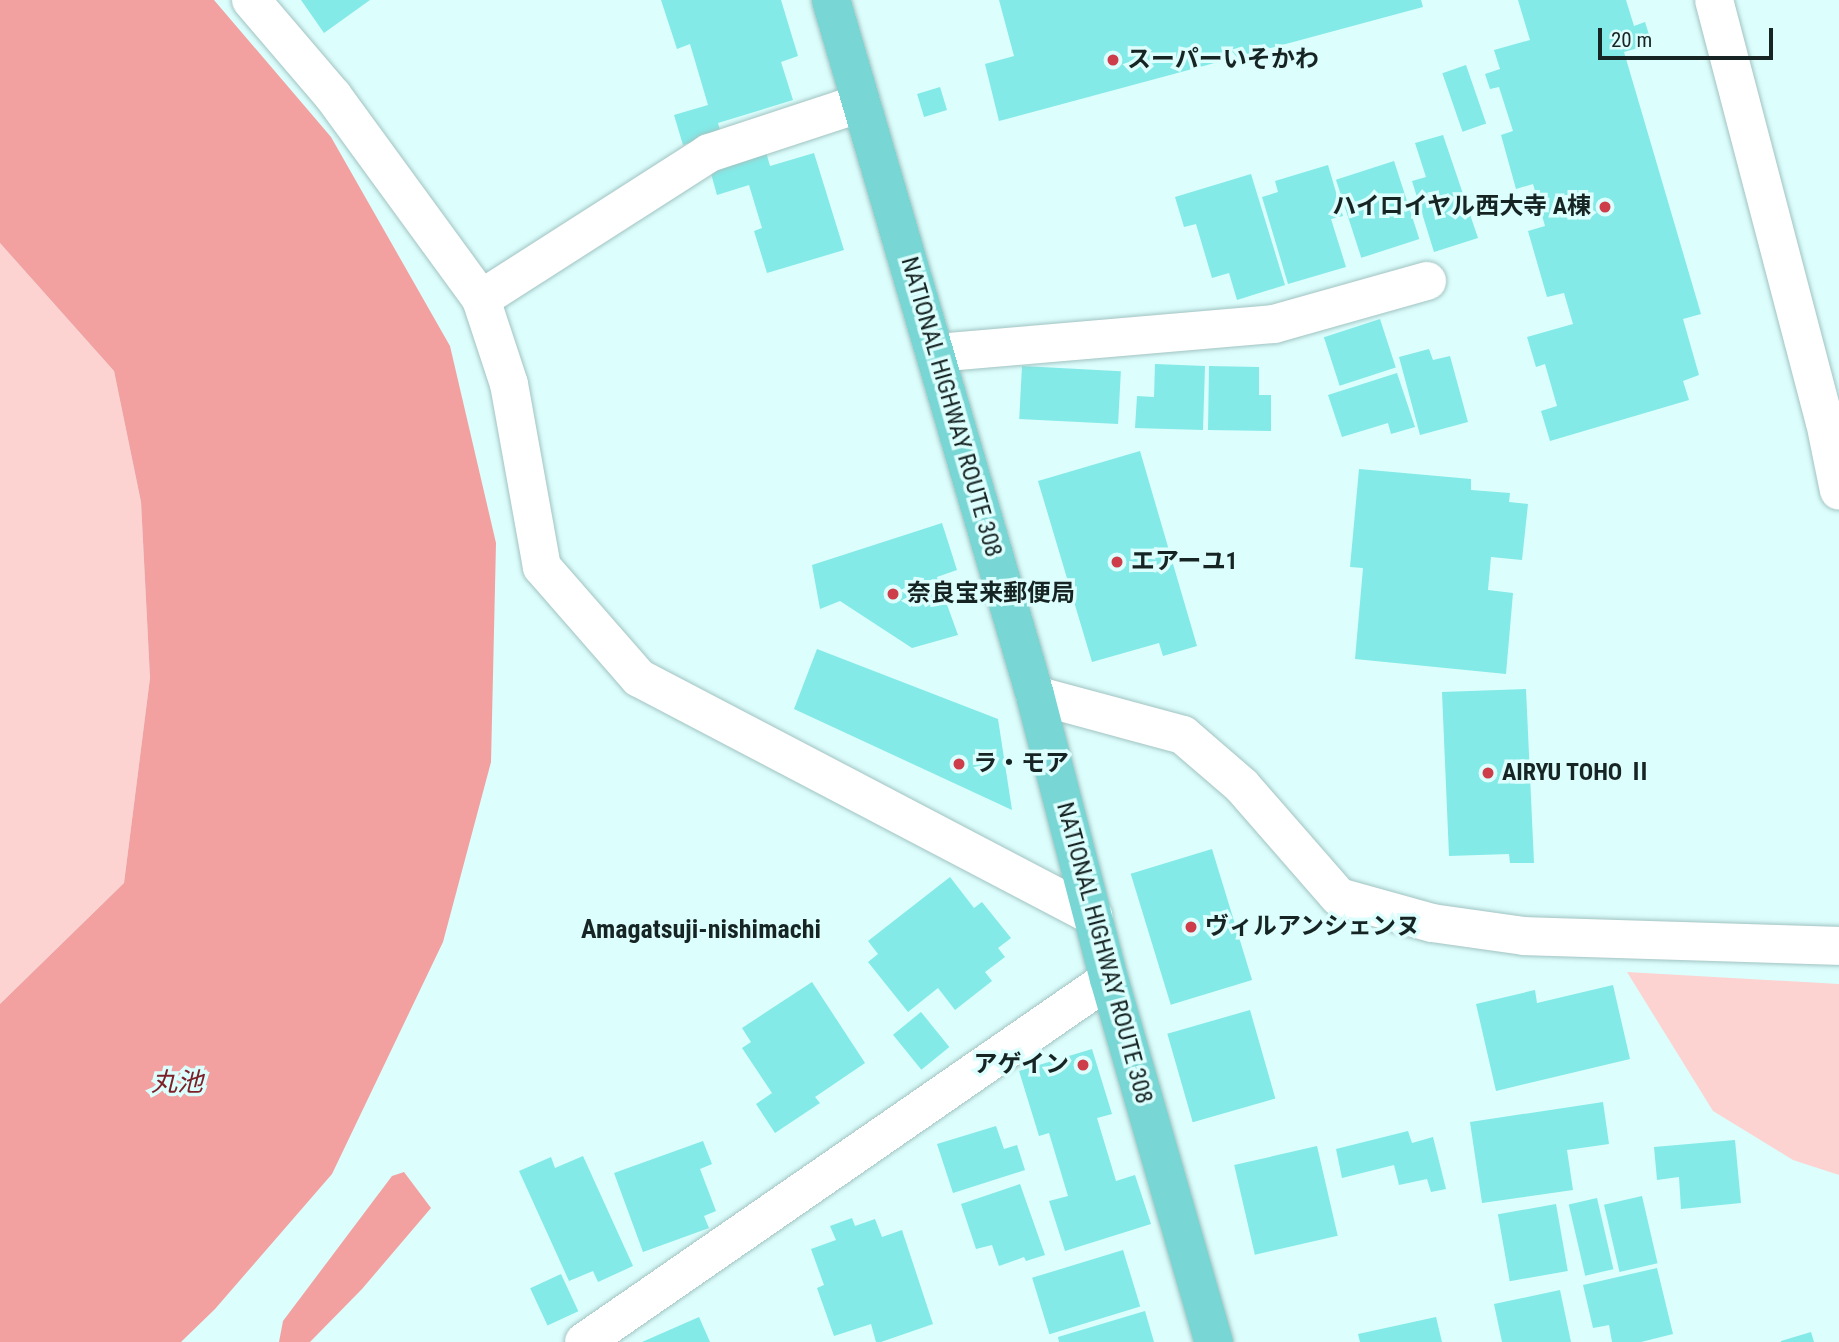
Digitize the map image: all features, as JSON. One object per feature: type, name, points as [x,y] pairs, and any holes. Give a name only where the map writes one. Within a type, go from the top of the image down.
[{"type":"highway","name":"NATIONAL HIGHWAY ROUTE 308","points":[[831,0],[1035,695],[1109,978],[1213,1342]]},
{"type":"street","points":[[251,0],[333,96],[481,299],[509,384],[542,566],[639,678],[1093,916]]},
{"type":"street","points":[[1714,0],[1825,422],[1839,491]]},
{"type":"street","points":[[481,299],[709,153],[861,103]]},
{"type":"street","points":[[936,354],[1275,324],[1427,281]]},
{"type":"street","points":[[1035,695],[1183,735],[1242,786],[1339,897],[1432,923],[1524,936],[1839,946]]},
{"type":"street","points":[[584,1342],[1109,978]]},
{"type":"shaded area","points":[[0,243],[114,371],[141,502],[150,678],[124,883],[0,1004]]},
{"type":"shaded area","points":[[1627,972],[1839,984],[1839,1175],[1793,1160],[1713,1111]]},
{"type":"water","name":"丸池","points":[[0,0],[214,0],[331,137],[450,346],[496,543],[491,762],[443,942],[332,1174],[215,1309],[181,1342],[0,1342],[0,1004],[124,883],[150,678],[141,502],[114,371],[0,243]]},
{"type":"water","points":[[404,1172],[431,1208],[362,1289],[310,1342],[279,1342],[283,1321],[392,1176]]},
{"type":"building","points":[[301,0],[370,0],[324,33]]},
{"type":"building","points":[[661,0],[781,0],[798,56],[781,62],[793,100],[718,123],[721,134],[683,145],[674,115],[708,105],[690,44],[677,49]]},
{"type":"building","name":"スーパーいそかわ","points":[[999,0],[1421,0],[1423,7],[999,121],[985,64],[1014,56]]},
{"type":"building","name":"ハイロイヤル西大寺 A棟","points":[[1518,0],[1626,0],[1634,26],[1645,22],[1652,44],[1624,52],[1701,314],[1683,319],[1699,375],[1683,381],[1689,400],[1550,441],[1541,411],[1557,406],[1545,364],[1536,367],[1527,337],[1573,324],[1564,293],[1547,297],[1528,231],[1545,226],[1533,184],[1516,189],[1501,135],[1513,131],[1499,87],[1490,89],[1485,74],[1500,69],[1494,50],[1530,40]]},
{"type":"building","points":[[1466,65],[1486,124],[1463,132],[1442,73]]},
{"type":"building","points":[[940,87],[947,110],[924,117],[917,94]]},
{"type":"building","points":[[1443,135],[1478,238],[1434,252],[1412,181],[1426,177],[1415,143]]},
{"type":"building","points":[[766,152],[770,166],[814,153],[844,250],[767,273],[754,231],[762,228],[749,185],[717,195],[710,170]]},
{"type":"building","points":[[1394,161],[1419,239],[1361,258],[1336,180]]},
{"type":"building","points":[[1328,165],[1343,216],[1331,219],[1346,267],[1288,284],[1262,197],[1278,192],[1275,181]]},
{"type":"building","points":[[1251,174],[1285,285],[1237,300],[1229,273],[1212,278],[1196,224],[1184,227],[1175,197]]},
{"type":"building","points":[[1380,319],[1396,368],[1340,386],[1324,337]]},
{"type":"building","points":[[1429,349],[1433,360],[1450,356],[1468,422],[1420,435],[1399,357]]},
{"type":"building","points":[[1155,364],[1205,366],[1203,430],[1135,428],[1137,396],[1154,397]]},
{"type":"building","points":[[1022,366],[1121,371],[1118,424],[1019,419]]},
{"type":"building","points":[[1209,366],[1259,367],[1259,395],[1271,395],[1271,431],[1208,430]]},
{"type":"building","points":[[1397,373],[1415,427],[1391,434],[1388,423],[1342,437],[1328,395]]},
{"type":"building","name":"エアーユ1","points":[[1140,451],[1197,646],[1163,656],[1159,643],[1092,662],[1038,481]]},
{"type":"building","points":[[1359,469],[1471,479],[1471,490],[1510,493],[1509,502],[1528,504],[1522,560],[1491,557],[1488,590],[1513,593],[1506,674],[1355,659],[1363,568],[1350,567]]},
{"type":"building","points":[[942,523],[957,570],[937,577],[958,635],[912,648],[840,601],[820,609],[812,565]]},
{"type":"building","name":"ラ・モア","points":[[817,649],[998,719],[1012,810],[794,709]]},
{"type":"building","name":"AIRYU TOHO Ⅱ","points":[[1526,689],[1534,863],[1510,863],[1509,854],[1449,856],[1442,692]]},
{"type":"building","name":"ヴィルアンシェンヌ","points":[[1212,849],[1252,980],[1171,1005],[1131,874]]},
{"type":"building","points":[[950,877],[974,908],[982,902],[1011,938],[998,948],[1005,957],[985,972],[992,981],[955,1010],[938,988],[908,1012],[868,962],[878,954],[868,941]]},
{"type":"building","points":[[812,982],[865,1063],[815,1097],[820,1103],[775,1133],[756,1104],[772,1093],[742,1048],[751,1042],[742,1028]]},
{"type":"building","points":[[1613,985],[1630,1059],[1496,1091],[1476,1004],[1535,990],[1537,1003]]},
{"type":"building","points":[[1250,1010],[1275,1098],[1193,1122],[1167,1034]]},
{"type":"building","points":[[921,1012],[949,1047],[921,1070],[893,1035]]},
{"type":"building","points":[[1092,1049],[1112,1114],[1097,1118],[1116,1181],[1135,1175],[1151,1224],[1065,1251],[1049,1201],[1068,1196],[1049,1133],[1039,1136],[1019,1071]]},
{"type":"building","points":[[1603,1102],[1609,1144],[1567,1150],[1573,1190],[1482,1203],[1470,1122]]},
{"type":"building","points":[[996,1126],[1004,1149],[1017,1145],[1025,1170],[953,1193],[937,1144]]},
{"type":"building","points":[[1408,1131],[1412,1143],[1433,1137],[1446,1189],[1431,1192],[1427,1179],[1399,1185],[1394,1165],[1342,1178],[1336,1149]]},
{"type":"building","points":[[1735,1140],[1741,1203],[1681,1209],[1679,1177],[1657,1180],[1654,1147]]},
{"type":"building","points":[[703,1141],[712,1164],[700,1169],[716,1211],[704,1216],[709,1228],[643,1252],[614,1173]]},
{"type":"building","points":[[1317,1146],[1338,1236],[1255,1255],[1234,1165]]},
{"type":"building","points":[[583,1156],[633,1266],[598,1282],[593,1271],[569,1281],[519,1171],[551,1157],[555,1168]]},
{"type":"building","points":[[1020,1184],[1045,1255],[1026,1261],[1024,1257],[999,1266],[992,1245],[976,1249],[961,1204]]},
{"type":"building","points":[[1642,1196],[1658,1263],[1620,1272],[1604,1205]]},
{"type":"building","points":[[1597,1198],[1613,1269],[1585,1276],[1569,1205]]},
{"type":"building","points":[[1556,1204],[1568,1271],[1510,1281],[1498,1214]]},
{"type":"building","points":[[852,1218],[855,1226],[875,1219],[882,1237],[902,1230],[933,1324],[881,1342],[876,1342],[871,1324],[834,1336],[817,1288],[824,1285],[811,1249],[836,1240],[830,1226]]},
{"type":"building","points":[[1123,1250],[1140,1306],[1049,1334],[1032,1278]]},
{"type":"building","points":[[1657,1268],[1673,1334],[1641,1342],[1612,1342],[1609,1325],[1593,1328],[1583,1285]]},
{"type":"building","points":[[561,1274],[578,1311],[548,1326],[530,1288]]},
{"type":"building","points":[[1560,1290],[1571,1342],[1502,1342],[1494,1304]]},
{"type":"building","points":[[1145,1311],[1154,1342],[1059,1342],[1058,1337]]},
{"type":"building","points":[[699,1317],[710,1342],[642,1342]]},
{"type":"building","points":[[1436,1317],[1442,1342],[1360,1342],[1358,1334]]},
{"type":"building","points":[[1811,1332],[1814,1342],[1781,1342],[1781,1341]]},
{"type":"place","name":"スーパーいそかわ","points":[[1113,60]]},
{"type":"place","name":"ハイロイヤル西大寺 A棟","points":[[1605,207]]},
{"type":"place","name":"エアーユ1","points":[[1117,562]]},
{"type":"place","name":"奈良宝来郵便局","points":[[893,594]]},
{"type":"place","name":"ラ・モア","points":[[959,764]]},
{"type":"place","name":"AIRYU TOHO Ⅱ","points":[[1488,773]]},
{"type":"place","name":"ヴィルアンシェンヌ","points":[[1191,927]]},
{"type":"place","name":"アゲイン","points":[[1083,1065]]},
{"type":"district","name":"Amagatsuji-nishimachi","points":[[701,930]]}]
